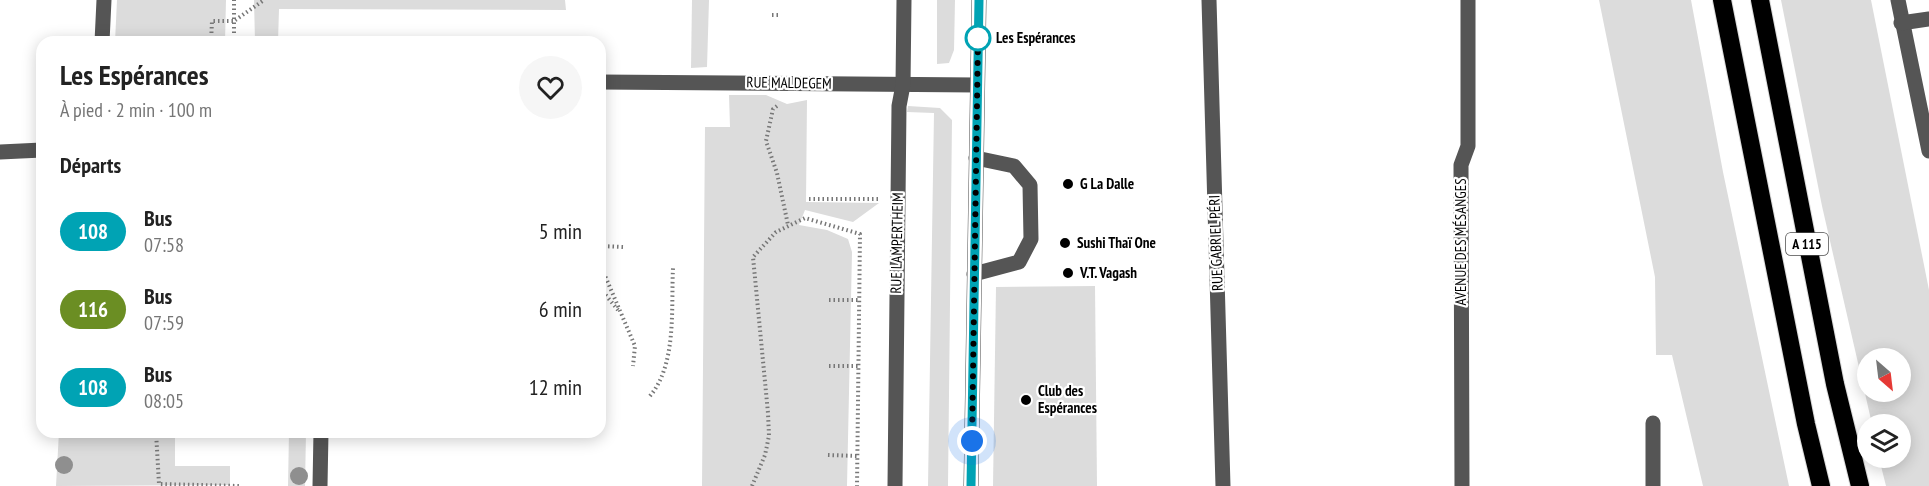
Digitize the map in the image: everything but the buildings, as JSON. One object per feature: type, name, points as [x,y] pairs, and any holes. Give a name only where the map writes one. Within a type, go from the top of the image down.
[{"type":"highway","name":"A 115","points":[[1722,0],[1806,424],[1821,486]]},
{"type":"highway","name":"A 115","points":[[1760,0],[1834,384],[1860,486]]},
{"type":"street","points":[[102,36],[104,0]]},
{"type":"street","name":"RUE LAMPERTHEIM","points":[[895,486],[899,106],[903,85],[904,0]]},
{"type":"street","points":[[971,486],[979,0]]},
{"type":"street","name":"RUE GABRIEL PÉRI","points":[[1209,0],[1223,486]]},
{"type":"street","name":"AVENUE DES MÉSANGES","points":[[1462,486],[1461,165],[1468,146],[1468,0]]},
{"type":"street","points":[[1898,0],[1901,23],[1928,142]]},
{"type":"street","points":[[1901,23],[1929,19]]},
{"type":"street","name":"RUE MALDEGEM","points":[[606,82],[977,86]]},
{"type":"street","points":[[0,152],[36,150]]},
{"type":"street","points":[[974,274],[1019,262],[1031,239],[1030,185],[1014,166],[976,158]]},
{"type":"street","points":[[1653,423],[1653,486]]},
{"type":"street","points":[[320,486],[321,438]]},
{"type":"path","points":[[234,0],[234,36]]},
{"type":"path","points":[[211,36],[212,21],[234,21],[264,0]]},
{"type":"path","points":[[772,15],[778,15]]},
{"type":"path","points":[[780,104],[773,109],[766,141],[777,173],[788,225]]},
{"type":"path","points":[[809,199],[882,199]]},
{"type":"path","points":[[752,486],[765,455],[769,436],[753,257],[776,232],[805,218],[860,234],[857,486]]},
{"type":"path","points":[[606,246],[623,247]]},
{"type":"path","points":[[650,396],[657,387],[670,350],[673,268]]},
{"type":"path","points":[[606,278],[635,346],[633,366]]},
{"type":"path","points":[[606,295],[621,313]]},
{"type":"path","points":[[829,300],[860,300]]},
{"type":"path","points":[[829,366],[859,366]]},
{"type":"path","points":[[156,438],[159,484],[239,486]]},
{"type":"path","points":[[828,455],[857,456]]},
{"type":"shaded area","points":[[117,0],[226,0],[225,36],[115,36]]},
{"type":"shaded area","points":[[254,0],[565,0],[566,10],[279,9],[278,36],[255,36]]},
{"type":"shaded area","points":[[692,0],[709,0],[707,67],[691,68]]},
{"type":"shaded area","points":[[937,0],[955,0],[954,50],[949,63],[937,64]]},
{"type":"shaded area","points":[[1599,0],[1691,0],[1723,172],[1789,486],[1703,486],[1672,355],[1656,355],[1655,277]]},
{"type":"shaded area","points":[[1781,0],[1871,0],[1929,290],[1929,486],[1886,486],[1882,468],[1911,468],[1911,414],[1870,414],[1867,402],[1911,402],[1911,348],[1857,348],[1857,359],[1822,206]]},
{"type":"shaded area","points":[[729,95],[766,95],[787,104],[807,100],[806,202],[879,203],[853,222],[805,210],[799,225],[827,230],[848,239],[852,252],[847,486],[702,486],[705,127],[730,127]]},
{"type":"shaded area","points":[[908,106],[940,108],[952,120],[948,486],[928,486],[934,113],[907,112]]},
{"type":"shaded area","points":[[1095,286],[1097,486],[993,486],[996,287]]},
{"type":"shaded area","points":[[59,438],[175,438],[175,466],[230,466],[230,485],[56,486]]},
{"type":"shaded area","points":[[289,438],[306,438],[305,486],[288,486]]},
{"type":"bus line","name":"108","points":[[971,486],[979,0]]},
{"type":"place","name":"Les Espérances","points":[[978,38]]},
{"type":"place","name":"G La Dalle","points":[[1068,184]]},
{"type":"place","name":"Sushi Thaï One","points":[[1065,243]]},
{"type":"place","name":"V.T. Vagash","points":[[1068,273]]},
{"type":"place","name":"Club des Espérances","points":[[1026,400]]},
{"type":"route","points":[[972,441],[978,38]]}]
